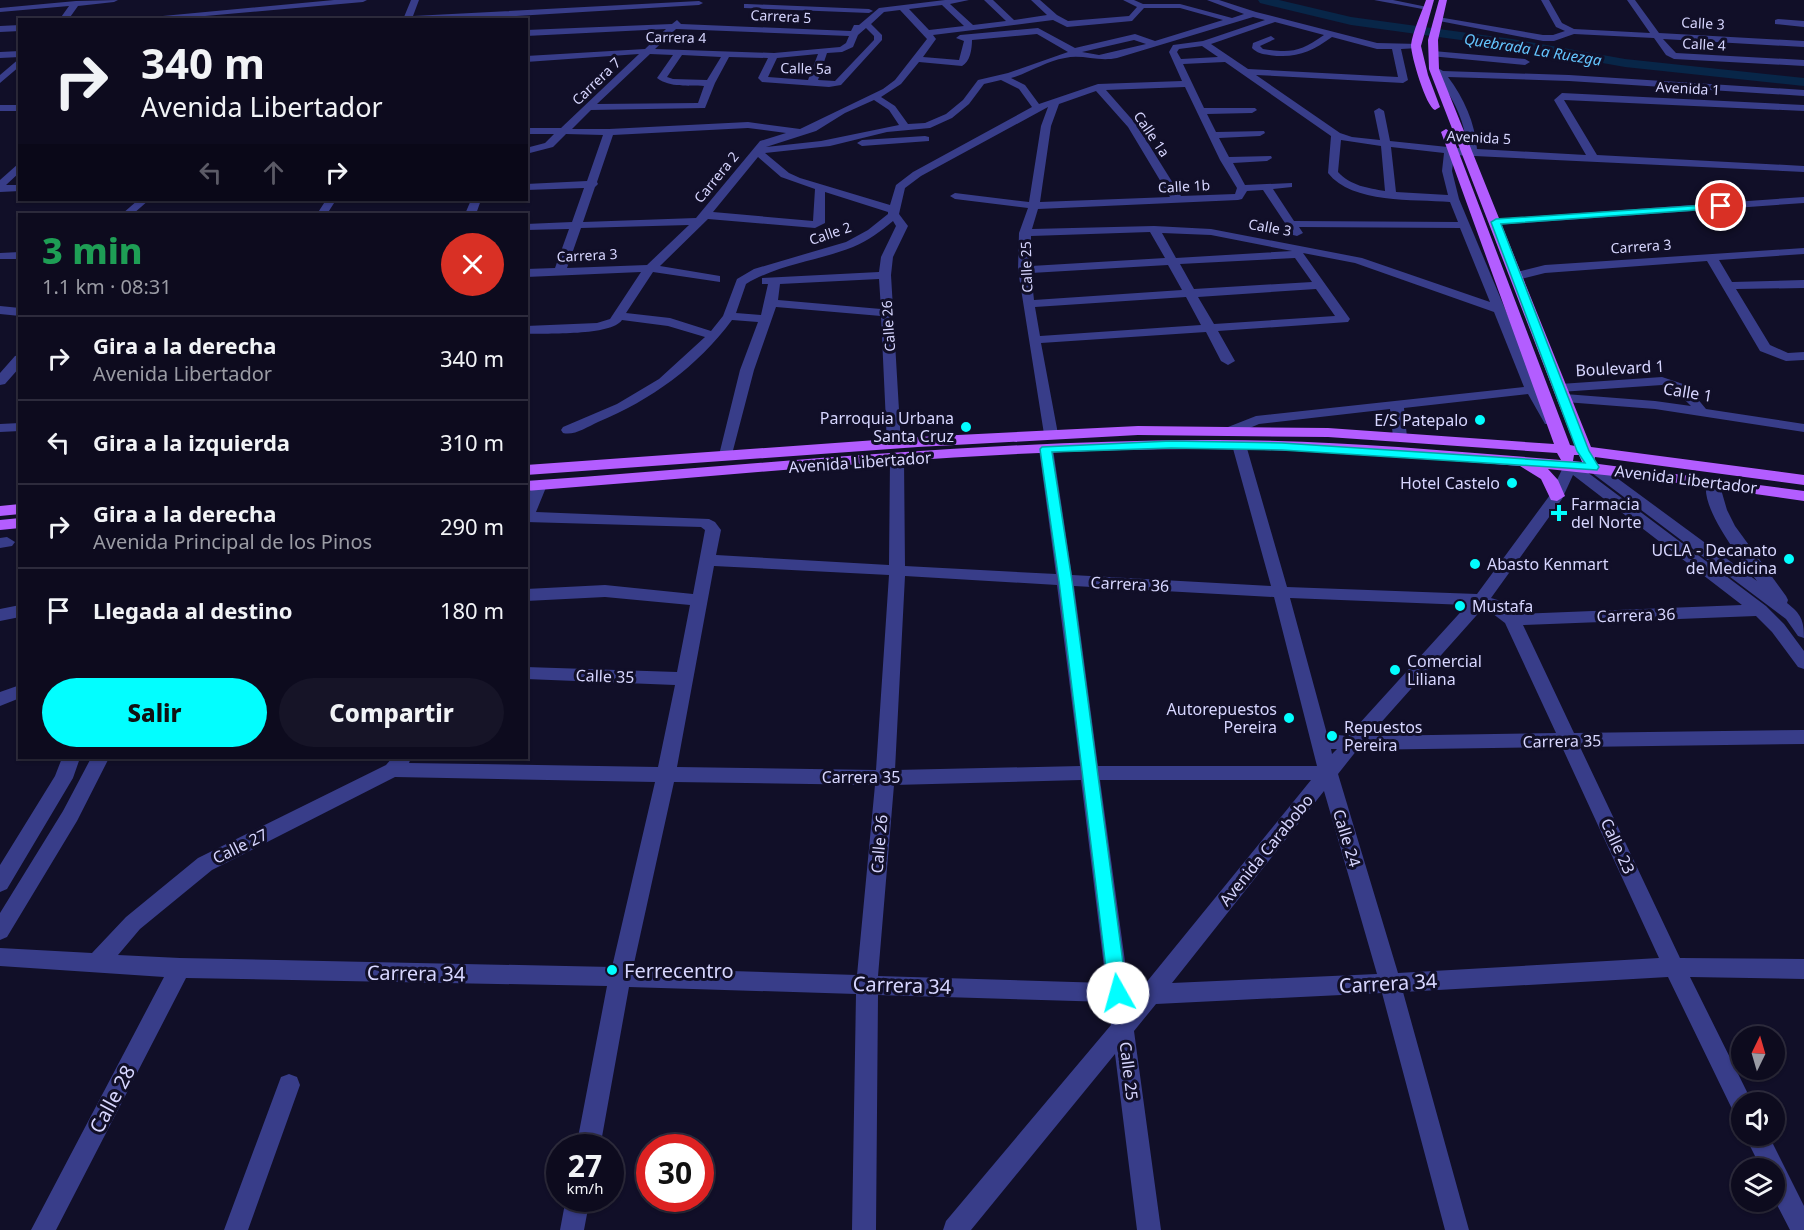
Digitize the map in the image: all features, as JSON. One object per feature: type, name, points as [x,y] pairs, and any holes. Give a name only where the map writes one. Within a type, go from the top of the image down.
[{"type":"main road","points":[[1443,0],[1433,47],[1438,71],[1563,393],[1569,451]]},
{"type":"main road","points":[[1429,4],[1416,42],[1423,75],[1569,451]]},
{"type":"main road","name":"Avenida Libertador","points":[[533,485],[895,452],[1048,441],[1236,437],[1400,437],[1689,463],[1804,480]]},
{"type":"main road","name":"Avenida Libertador","points":[[1236,437],[1325,448],[1508,460],[1569,451],[1593,467],[1804,496]]},
{"type":"main road","name":"Avenida Libertador","points":[[528,470],[726,455],[895,452]]},
{"type":"main road","points":[[1508,460],[1532,466],[1546,473],[1557,496]]},
{"type":"main road","points":[[0,511],[18,509]]},
{"type":"main road","points":[[0,525],[18,523]]},
{"type":"street","points":[[0,10],[114,0]]},
{"type":"street","points":[[213,16],[219,0]]},
{"type":"street","points":[[160,18],[213,16],[311,1],[363,0]]},
{"type":"street","points":[[407,18],[415,0]]},
{"type":"street","points":[[529,46],[534,13],[531,0]]},
{"type":"street","points":[[854,34],[877,0]]},
{"type":"street","points":[[854,34],[879,11],[965,0]]},
{"type":"street","points":[[988,0],[1012,22]]},
{"type":"street","points":[[1035,0],[1054,17],[1067,24],[1123,20],[1137,14],[1142,6]]},
{"type":"street","points":[[1127,0],[1142,6],[1180,6],[1231,20]]},
{"type":"street","points":[[1211,0],[1273,20],[1377,46],[1396,48],[1416,42]]},
{"type":"street","points":[[1378,0],[1429,4]]},
{"type":"street","points":[[1545,0],[1559,25],[1573,31]]},
{"type":"street","name":"Calle 4","points":[[1631,0],[1669,53],[1678,57],[1804,63]]},
{"type":"street","points":[[1798,0],[1804,0]]},
{"type":"street","points":[[178,17],[187,1]]},
{"type":"street","points":[[305,11],[311,1]]},
{"type":"street","points":[[428,18],[701,1]]},
{"type":"street","points":[[691,10],[701,1]]},
{"type":"street","points":[[65,18],[76,3]]},
{"type":"street","points":[[740,13],[750,3],[797,8],[869,11]]},
{"type":"street","points":[[944,3],[970,27]]},
{"type":"street","points":[[790,16],[797,8]]},
{"type":"street","points":[[902,8],[930,36],[968,38],[1038,32],[1076,53],[1106,58],[1252,14]]},
{"type":"street","points":[[760,147],[821,125],[852,106],[875,97],[898,82],[917,59],[930,36],[970,27],[1054,17]]},
{"type":"street","name":"Carrera 7","points":[[528,150],[549,145],[682,18]]},
{"type":"street","points":[[1225,59],[1178,62],[1173,49],[1204,44],[1273,20]]},
{"type":"street","points":[[717,36],[732,21]]},
{"type":"street","name":"Calle 3","points":[[1437,21],[1543,38],[1563,36],[1573,31],[1804,44]]},
{"type":"street","points":[[1778,22],[1804,24]]},
{"type":"street","points":[[768,39],[783,23]]},
{"type":"street","name":"Calle 5a","points":[[774,56],[763,78],[765,80],[829,84],[840,81],[878,40],[879,36],[867,24]]},
{"type":"street","name":"Carrera 5","points":[[529,46],[674,26],[854,34]]},
{"type":"street","points":[[0,29],[18,28]]},
{"type":"street","name":"Carrera 4","points":[[529,46],[774,56],[847,47],[854,34]]},
{"type":"street","points":[[1271,39],[1256,45],[1256,48],[1260,51],[1296,55],[1306,53],[1329,35]]},
{"type":"street","points":[[821,144],[887,129],[927,126],[949,116],[966,102],[981,82],[1002,77],[1063,55],[1135,37],[1155,44]]},
{"type":"street","points":[[968,38],[970,67]]},
{"type":"street","points":[[702,52],[709,44]]},
{"type":"street","name":"Avenida 5","points":[[1204,44],[1336,135],[1386,145],[1453,151],[1804,169]]},
{"type":"street","points":[[753,54],[761,46]]},
{"type":"street","points":[[1433,47],[1481,50]]},
{"type":"street","points":[[1433,47],[1525,62]]},
{"type":"street","points":[[1244,72],[1404,80],[1396,48]]},
{"type":"street","points":[[812,83],[824,50]]},
{"type":"street","points":[[680,51],[663,78],[669,94],[702,106]]},
{"type":"street","points":[[697,128],[710,83],[727,53]]},
{"type":"street","points":[[0,55],[18,54]]},
{"type":"street","points":[[917,59],[970,67],[990,79]]},
{"type":"street","name":"Calle 1b","points":[[955,196],[1034,206],[1238,197],[1242,193],[1242,188],[1212,135],[1178,62]]},
{"type":"street","points":[[0,81],[18,63]]},
{"type":"street","points":[[1438,71],[1804,93]]},
{"type":"street","points":[[1002,77],[1022,87],[1037,108]]},
{"type":"street","points":[[0,81],[18,81]]},
{"type":"street","points":[[588,107],[669,94],[710,83]]},
{"type":"street","name":"Calle 2","points":[[741,282],[758,272],[850,244],[872,232],[894,212],[900,187],[917,174],[1037,108],[1098,87],[1187,84]]},
{"type":"street","name":"Calle 1a","points":[[1098,87],[1112,100],[1146,147],[1178,201]]},
{"type":"street","name":"Avenida 1","points":[[1593,158],[1559,100],[1562,96],[1803,109]]},
{"type":"street","points":[[875,97],[892,108],[906,128]]},
{"type":"street","name":"Calle 25","points":[[1055,102],[1046,126],[1034,206],[1025,233],[1024,270],[1035,340],[1149,1230]]},
{"type":"street","points":[[0,108],[18,108]]},
{"type":"street","points":[[1200,111],[1252,110]]},
{"type":"street","points":[[1379,111],[1386,145],[1391,194]]},
{"type":"street","points":[[528,131],[561,133],[769,127],[801,133]]},
{"type":"street","points":[[760,147],[769,127]]},
{"type":"street","points":[[560,272],[575,226],[593,184],[609,132]]},
{"type":"street","points":[[1212,135],[1260,134]]},
{"type":"street","points":[[1336,135],[1333,173],[1335,178],[1375,195],[1391,194],[1454,200]]},
{"type":"street","points":[[760,147],[925,139]]},
{"type":"street","points":[[760,147],[785,175],[894,212]]},
{"type":"street","name":"Carrera 2","points":[[620,316],[650,268],[702,218],[760,147]]},
{"type":"street","points":[[1453,151],[1449,154],[1447,171],[1454,200],[1532,390],[1569,451],[1760,610],[1778,628],[1804,663]]},
{"type":"street","points":[[1225,160],[1267,158]]},
{"type":"street","points":[[0,168],[18,167]]},
{"type":"street","points":[[0,187],[18,168]]},
{"type":"street","points":[[528,187],[593,184]]},
{"type":"street","points":[[1242,188],[1288,185]]},
{"type":"street","points":[[1266,186],[1306,249]]},
{"type":"street","points":[[0,187],[18,188]]},
{"type":"street","points":[[528,227],[702,218],[815,225],[819,223],[820,188]]},
{"type":"street","points":[[1496,222],[1804,200]]},
{"type":"street","points":[[128,213],[143,201]]},
{"type":"street","name":"Calle 26","points":[[864,1230],[867,984],[885,778],[897,570],[895,452],[885,275],[888,256],[902,226],[894,212]]},
{"type":"street","points":[[1292,224],[1466,225]]},
{"type":"street","points":[[1154,229],[1228,361]]},
{"type":"street","name":"Calle 3","points":[[1025,233],[1154,229],[1211,232],[1306,249],[1367,263],[1501,310]]},
{"type":"street","name":"Carrera 3","points":[[1517,276],[1545,269],[1804,250]]},
{"type":"street","points":[[1024,270],[1298,254],[1344,319],[1035,340]]},
{"type":"street","points":[[0,256],[18,255]]},
{"type":"street","points":[[1710,256],[1766,348],[1786,357],[1804,356]]},
{"type":"street","name":"Carrera 3","points":[[528,273],[650,268],[716,279]]},
{"type":"street","points":[[568,430],[622,407],[664,382],[714,336],[729,316],[741,282],[885,275]]},
{"type":"street","points":[[726,455],[747,370],[771,303],[775,280]]},
{"type":"street","points":[[1729,286],[1804,284]]},
{"type":"street","points":[[1028,304],[1318,285]]},
{"type":"street","points":[[771,303],[886,313]]},
{"type":"street","points":[[0,310],[18,312]]},
{"type":"street","points":[[528,330],[609,326],[620,316],[670,322],[714,336]]},
{"type":"street","points":[[729,316],[765,319]]},
{"type":"street","points":[[0,381],[18,361]]},
{"type":"street","name":"Boulevard 1","points":[[1563,393],[1662,381],[1672,382],[1686,391],[1702,413]]},
{"type":"street","points":[[1236,437],[1256,420],[1532,390]]},
{"type":"street","name":"Calle 1","points":[[1563,393],[1804,428]]},
{"type":"street","points":[[1397,406],[1400,437]]},
{"type":"street","points":[[0,428],[18,427]]},
{"type":"street","name":"Calle 24","points":[[1236,437],[1457,1230]]},
{"type":"street","name":"Avenida Carabobo","points":[[955,1230],[1151,994],[1352,743],[1481,600],[1557,496],[1569,451]]},
{"type":"street","points":[[1593,467],[1792,615]]},
{"type":"street","points":[[1713,482],[1712,492],[1716,505],[1727,526],[1804,632]]},
{"type":"street","points":[[528,512],[533,485]]},
{"type":"street","points":[[528,517],[704,522],[713,530],[666,775],[620,977],[591,1134]]},
{"type":"street","name":"Carrera 36","points":[[708,560],[1065,581],[1481,600]]},
{"type":"street","points":[[528,595],[605,591],[700,600]]},
{"type":"street","name":"Calle 23","points":[[1481,600],[1495,605],[1512,620],[1674,967],[1736,1092]]},
{"type":"street","name":"Carrera 36","points":[[1512,620],[1760,610]]},
{"type":"street","points":[[0,615],[18,611]]},
{"type":"street","name":"Calle 35","points":[[528,673],[684,679]]},
{"type":"street","points":[[0,699],[18,692]]},
{"type":"street","name":"Carrera 35","points":[[1321,741],[1352,743],[1804,737]]},
{"type":"street","points":[[0,884],[64,778],[71,759]]},
{"type":"street","points":[[0,931],[100,759]]},
{"type":"street","name":"Carrera 35","points":[[398,764],[666,775],[885,778],[1089,773],[1328,773]]},
{"type":"street","name":"Calle 27","points":[[97,963],[133,923],[205,864],[398,764]]},
{"type":"street","name":"Carrera 34","points":[[0,957],[180,968],[620,977],[1151,994],[1674,967],[1804,969]]},
{"type":"street","name":"Calle 28","points":[[43,1230],[180,968]]},
{"type":"street","points":[[236,1230],[290,1085]]},
{"type":"street","points":[[1785,1193],[1803,1230]]},
{"type":"street","points":[[572,1230],[575,1212]]},
{"type":"waterway","name":"Quebrada La Ruezga","points":[[1264,0],[1351,21],[1512,43],[1625,63],[1804,82]]},
{"type":"place","name":"E/S Patepalo","points":[[1480,420]]},
{"type":"place","name":"Parroquia Urbana Santa Cruz","points":[[966,427]]},
{"type":"place","name":"Hotel Castelo","points":[[1512,483]]},
{"type":"place","name":"Farmacia del Norte","points":[[1559,513]]},
{"type":"place","name":"UCLA - Decanato de Medicina","points":[[1789,559]]},
{"type":"place","name":"Abasto Kenmart","points":[[1475,564]]},
{"type":"place","name":"Mustafa","points":[[1460,606]]},
{"type":"place","name":"Comercial Liliana","points":[[1395,670]]},
{"type":"place","name":"Autorepuestos Pereira","points":[[1289,718]]},
{"type":"place","name":"Repuestos Pereira","points":[[1332,736]]},
{"type":"place","name":"Ferrecentro","points":[[612,970]]},
{"type":"route","points":[[1118,993],[1046,449],[1171,445],[1282,446],[1416,453],[1593,467],[1583,451],[1565,398],[1496,222],[1721,206]]}]
